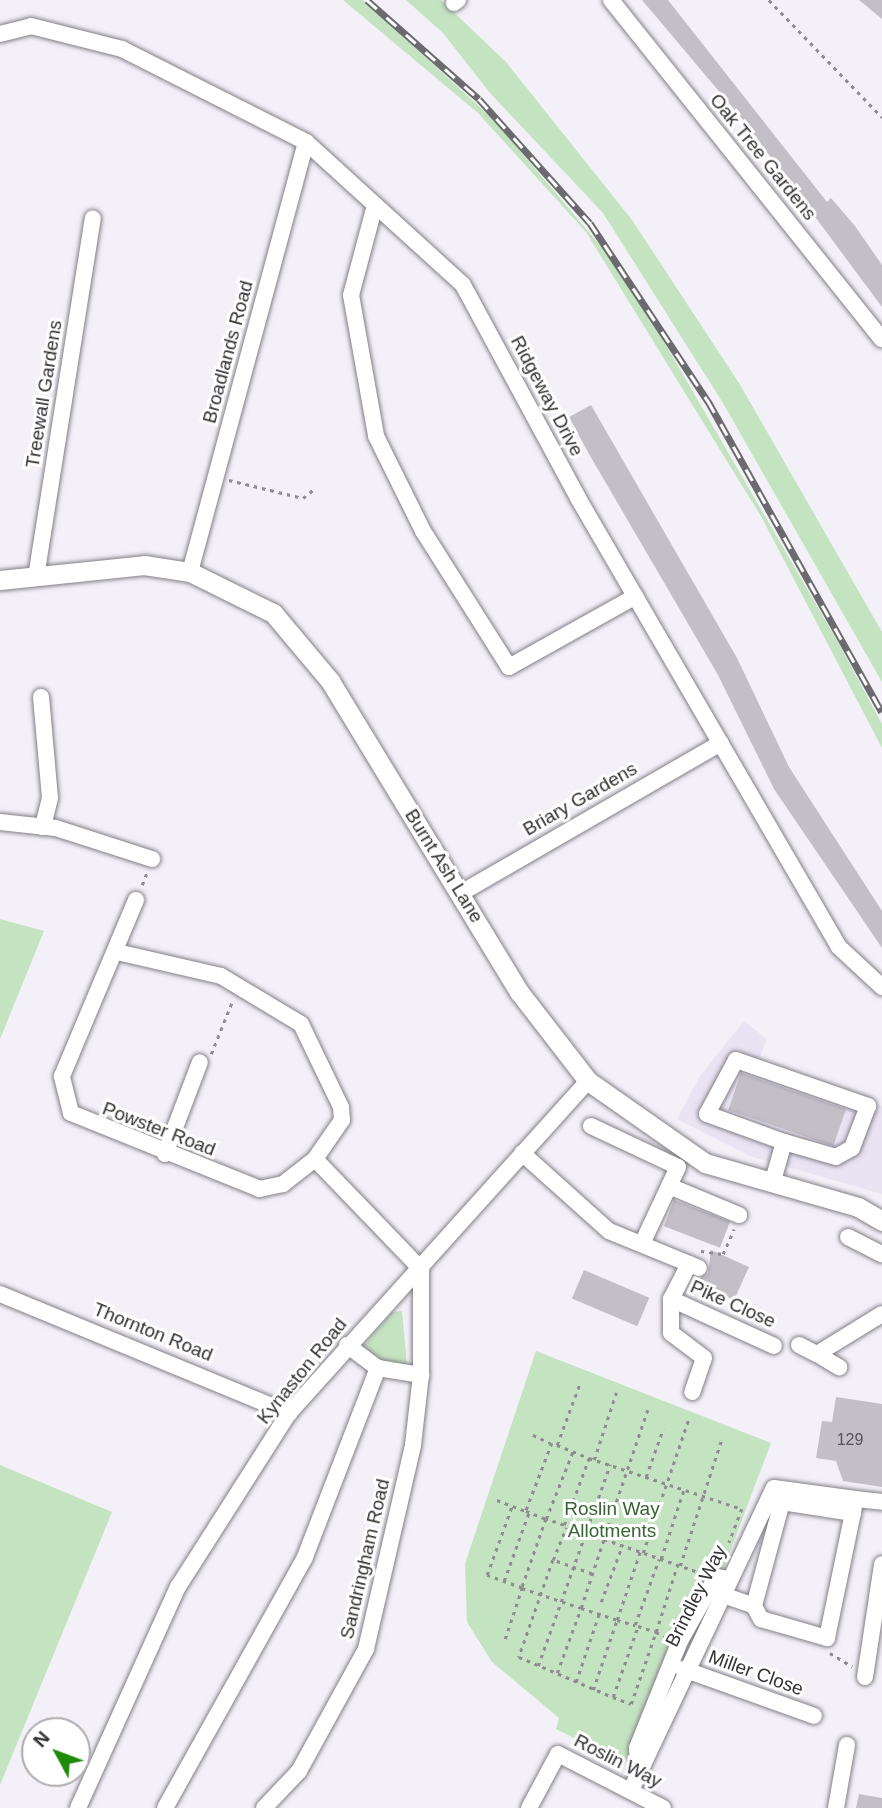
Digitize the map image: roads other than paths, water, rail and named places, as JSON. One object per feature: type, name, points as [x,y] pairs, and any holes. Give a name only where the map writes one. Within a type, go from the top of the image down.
[{"type":"main road","name":"Burnt Ash Lane","points":[[0,580],[120,564],[190,572],[273,613],[330,681],[553,1044],[588,1081],[705,1163],[858,1207],[882,1221]]},
{"type":"street","name":"Oak Tree Gardens","points":[[611,0],[882,339]]},
{"type":"street","name":"Ridgeway Drive","points":[[0,34],[31,26],[122,50],[306,142],[463,285],[636,596],[839,947],[882,987]]},
{"type":"street","name":"Broadlands Road","points":[[190,572],[306,142]]},
{"type":"street","points":[[375,205],[351,295],[376,436],[423,531],[509,667],[636,596]]},
{"type":"street","name":"Treewall Gardens","points":[[36,577],[93,218]]},
{"type":"street","points":[[41,697],[50,797],[43,827]]},
{"type":"street","name":"Briary Gardens","points":[[461,893],[721,743]]},
{"type":"street","points":[[0,822],[43,827],[152,859]]},
{"type":"street","name":"Powster Road","points":[[117,952],[239,986],[301,1024],[325,1065],[341,1120],[315,1159],[283,1184],[260,1189],[79,1121],[63,1094],[62,1076],[117,952],[136,900]]},
{"type":"street","points":[[736,1060],[875,1108],[852,1148],[836,1157],[784,1142],[707,1114],[736,1060]]},
{"type":"street","points":[[165,1154],[200,1062]]},
{"type":"street","name":"Kynaston Road","points":[[78,1808],[178,1587],[289,1413],[347,1345],[421,1269],[588,1081]]},
{"type":"street","points":[[591,1126],[678,1167],[642,1244]]},
{"type":"street","points":[[772,1184],[784,1142]]},
{"type":"street","name":"Pike Close","points":[[522,1153],[609,1231],[694,1266],[671,1299],[774,1346]]},
{"type":"street","points":[[315,1159],[421,1269]]},
{"type":"street","points":[[669,1186],[739,1215]]},
{"type":"street","points":[[848,1237],[881,1249]]},
{"type":"street","name":"Sandringham Road","points":[[264,1808],[299,1772],[366,1649],[413,1446],[421,1375],[421,1269]]},
{"type":"street","name":"Thornton Road","points":[[0,1294],[289,1413]]},
{"type":"street","points":[[671,1299],[671,1333],[704,1358],[692,1392]]},
{"type":"street","points":[[817,1354],[882,1314]]},
{"type":"street","points":[[347,1345],[378,1368],[421,1375]]},
{"type":"street","points":[[799,1345],[839,1367]]},
{"type":"street","points":[[165,1808],[305,1557],[378,1368]]},
{"type":"street","name":"Brindley Way","points":[[631,1790],[682,1669],[720,1594],[722,1578],[774,1488],[851,1503]]},
{"type":"street","points":[[754,1606],[782,1502],[882,1502]]},
{"type":"street","points":[[720,1594],[754,1606],[761,1619],[827,1638],[851,1503]]},
{"type":"street","points":[[865,1677],[882,1564]]},
{"type":"street","points":[[638,1774],[634,1759],[642,1735],[722,1578]]},
{"type":"street","name":"Miller Close","points":[[682,1669],[814,1716]]},
{"type":"street","points":[[836,1808],[847,1745]]},
{"type":"street","name":"Roslin Way","points":[[529,1808],[554,1756],[566,1755],[663,1808]]},
{"type":"railway","points":[[367,0],[479,99],[590,223],[708,401],[882,712]]},
{"type":"park label","name":"Roslin Way Allotments","points":[[612,1520]]}]
